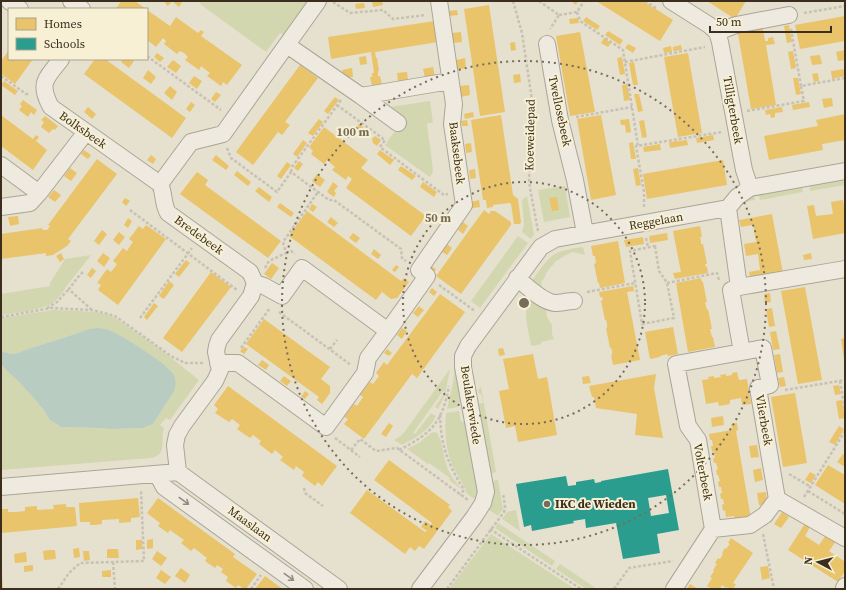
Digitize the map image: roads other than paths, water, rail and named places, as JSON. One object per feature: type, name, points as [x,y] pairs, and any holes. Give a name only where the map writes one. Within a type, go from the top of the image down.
[{"type":"street","points":[[9,1],[19,8]]},
{"type":"street","points":[[71,1],[82,8]]},
{"type":"street","points":[[160,184],[191,142],[222,134],[318,1]]},
{"type":"street","points":[[671,1],[709,25],[717,32],[736,25],[789,15]]},
{"type":"street","name":"Baaksebeek","points":[[388,331],[464,205],[452,124],[454,104],[440,7]]},
{"type":"street","name":"Tilligterbeek","points":[[717,32],[744,170],[750,188]]},
{"type":"street","name":"Twellosebeek","points":[[547,44],[560,120],[575,180],[585,233]]},
{"type":"street","points":[[287,45],[398,123]]},
{"type":"street","name":"Bolksbeek","points":[[60,60],[46,80],[45,87],[47,100],[51,107],[160,184]]},
{"type":"street","points":[[361,96],[450,81]]},
{"type":"street","points":[[1,207],[30,203],[86,132]]},
{"type":"street","points":[[1,165],[39,193]]},
{"type":"street","points":[[742,352],[728,208],[737,197],[750,188],[845,171]]},
{"type":"street","name":"Bredebeek","points":[[160,184],[164,192],[164,206],[168,213],[250,272],[255,283]]},
{"type":"street","name":"Reggelaan","points":[[585,233],[728,208]]},
{"type":"street","name":"Beulakerwiede","points":[[420,589],[477,512],[483,503],[486,492],[463,367],[463,356],[468,346],[541,247],[555,239],[585,233]]},
{"type":"street","points":[[302,268],[388,331],[368,358],[366,373],[326,427],[238,363],[224,363],[216,352],[219,340],[250,299],[255,283],[264,286],[276,301],[302,268]]},
{"type":"street","points":[[735,288],[844,273]]},
{"type":"street","points":[[517,278],[544,300],[550,302],[555,303],[577,297]]},
{"type":"street","name":"Vlierbeek","points":[[742,352],[763,348],[770,385],[758,388],[777,498]]},
{"type":"street","name":"Volterbeek","points":[[713,530],[698,440],[688,426],[676,364],[742,352]]},
{"type":"street","points":[[1,487],[178,472],[175,445],[177,435],[215,381],[224,363]]},
{"type":"street","name":"Maaslaan","points":[[178,472],[339,589]]},
{"type":"street","name":"Maaslaan","points":[[157,474],[164,486],[305,589]]},
{"type":"street","points":[[674,589],[713,530],[750,525],[765,515],[777,498],[845,538]]},
{"type":"place","name":"IKC de Wieden","points":[[547,504]]}]
